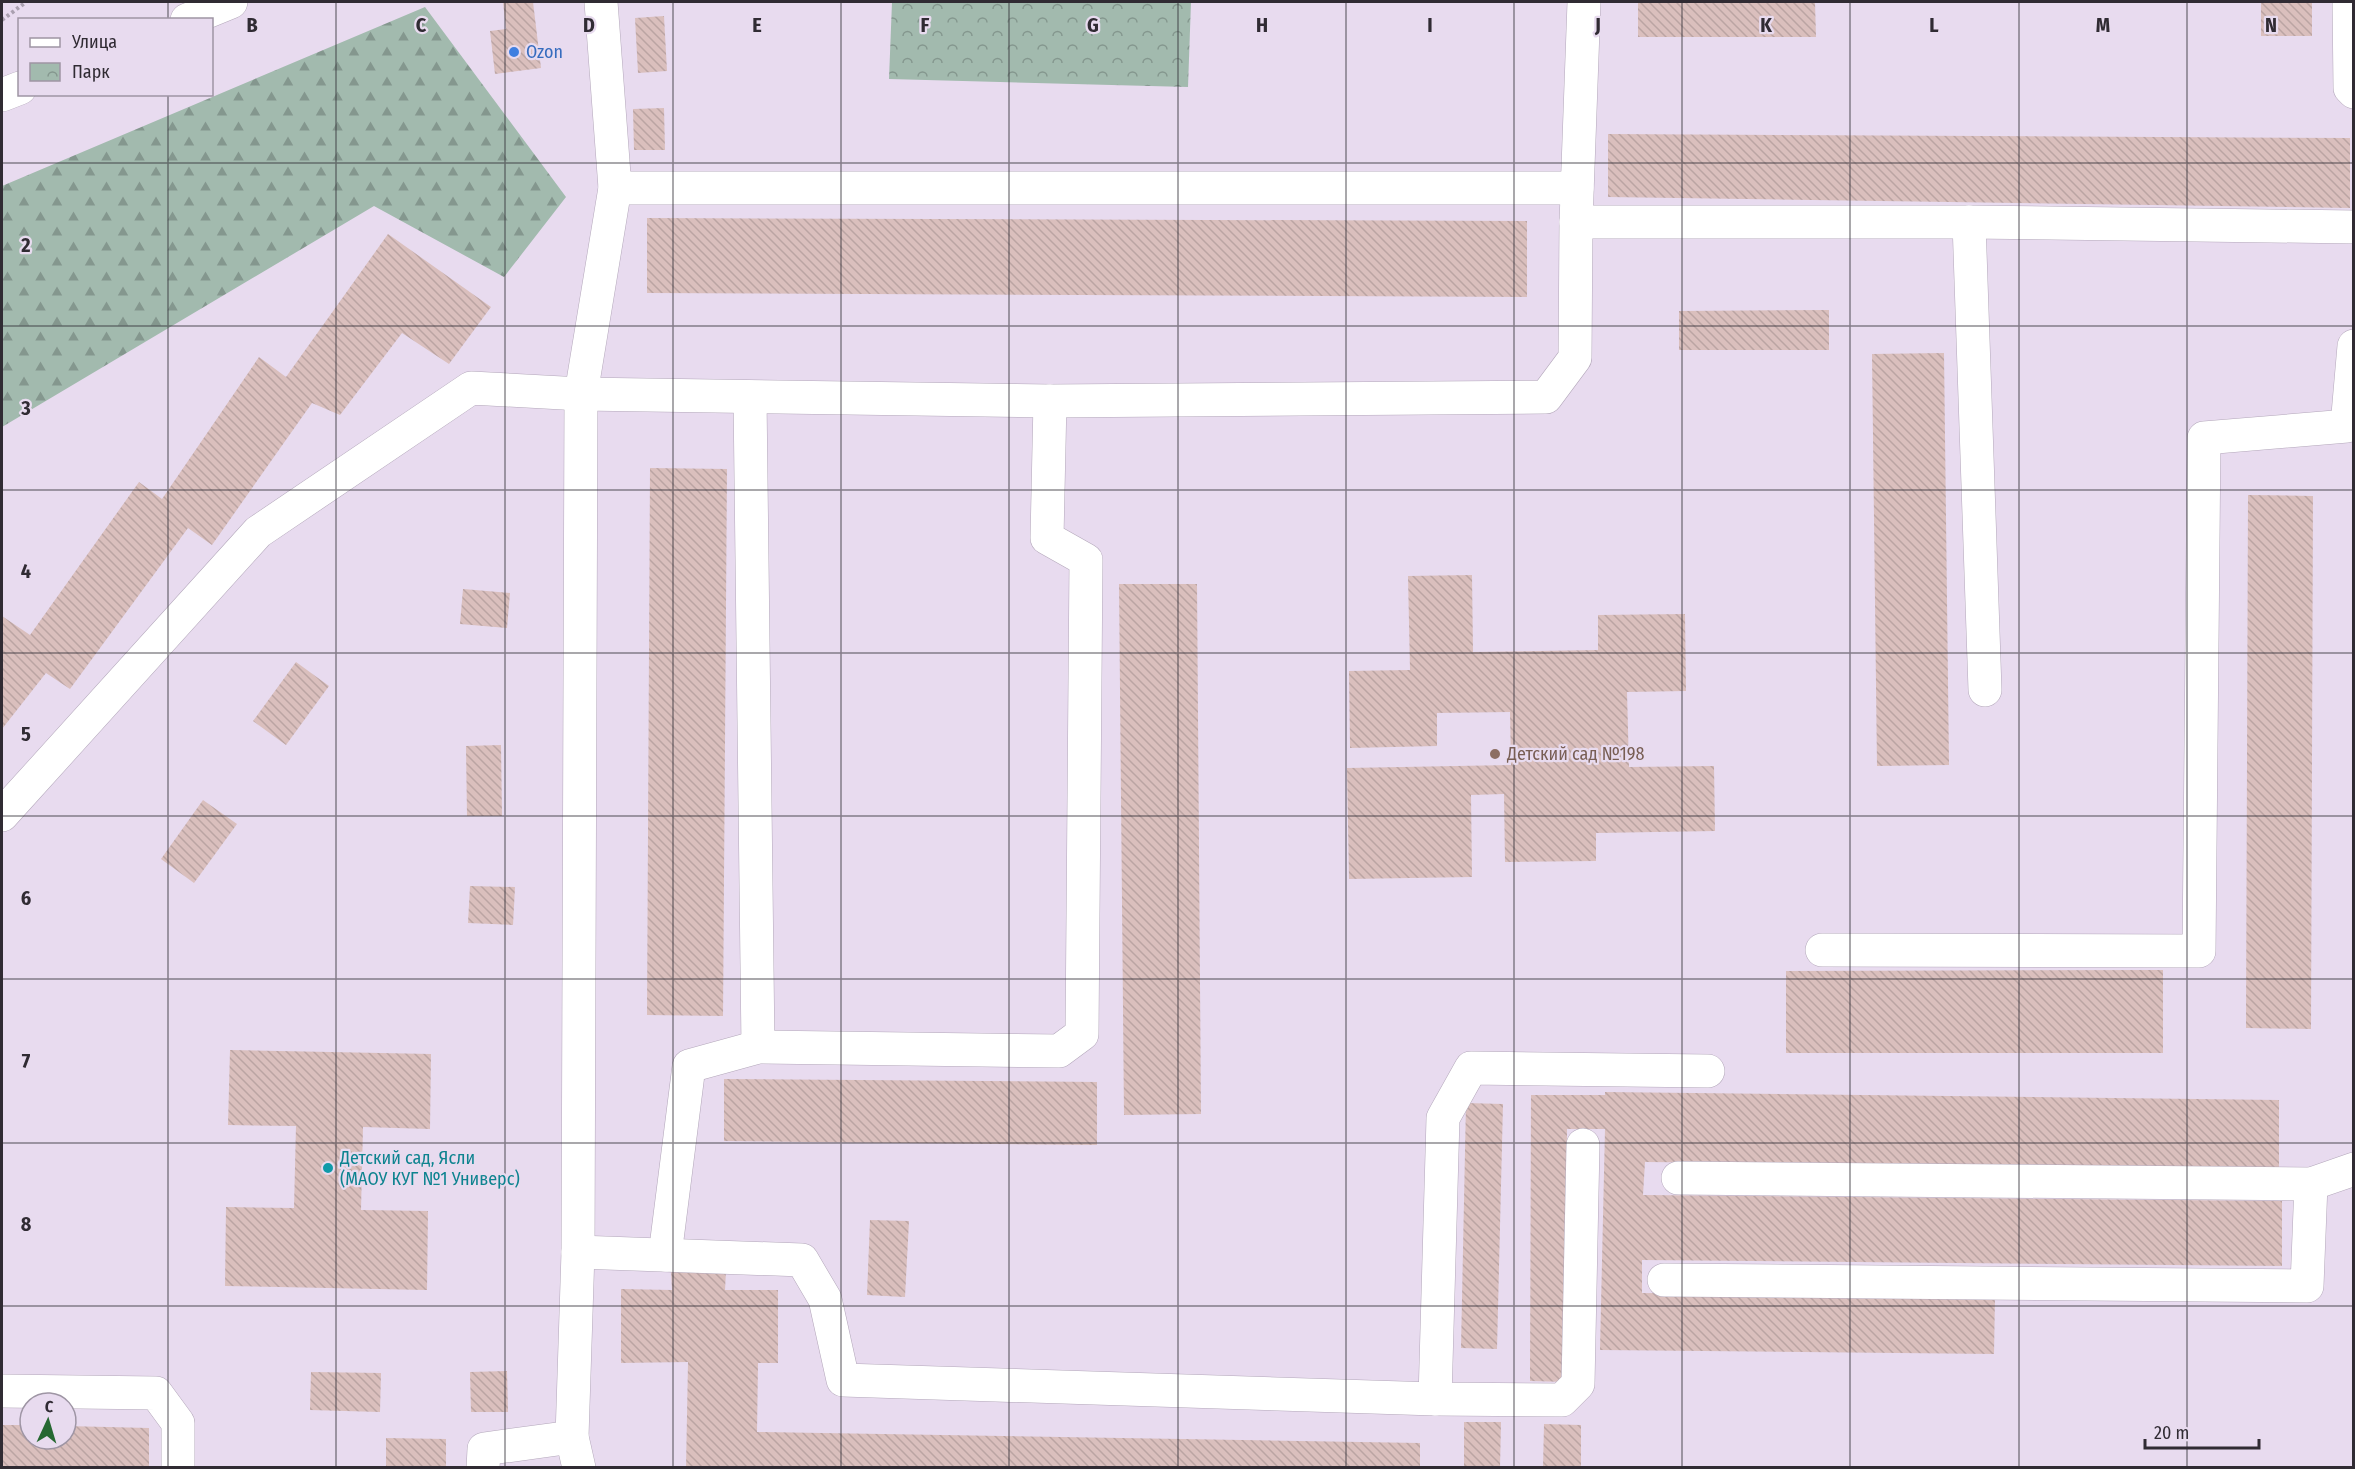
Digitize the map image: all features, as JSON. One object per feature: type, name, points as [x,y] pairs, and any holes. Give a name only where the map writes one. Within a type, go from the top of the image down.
[{"type":"street","points":[[192,18],[231,2]]},
{"type":"street","points":[[483,1467],[484,1449],[575,1452],[578,1252],[581,394],[615,188],[601,2]]},
{"type":"street","points":[[2,815],[258,532],[471,388],[581,394],[1050,401],[1546,397],[1575,358],[1576,222],[1584,2]]},
{"type":"street","points":[[2349,2],[2350,88],[2354,92]]},
{"type":"street","points":[[2,95],[18,89]]},
{"type":"street","points":[[615,188],[1577,188]]},
{"type":"street","points":[[1576,222],[1969,222],[2354,227]]},
{"type":"street","points":[[1969,222],[1985,690]]},
{"type":"street","points":[[1822,950],[2199,951],[2204,438],[2347,426],[2354,346]]},
{"type":"street","points":[[750,397],[758,1047]]},
{"type":"street","points":[[665,1255],[688,1066],[758,1047],[1059,1051],[1083,1034],[1086,560],[1047,538],[1050,401]]},
{"type":"street","points":[[1435,1399],[1443,1118],[1471,1068],[1708,1071]]},
{"type":"street","points":[[578,1252],[802,1260],[825,1299],[843,1380],[1435,1399],[1562,1400],[1578,1384],[1583,1145]]},
{"type":"street","points":[[1678,1178],[2311,1184],[2354,1169]]},
{"type":"street","points":[[1665,1280],[2307,1286],[2311,1184]]},
{"type":"street","points":[[2,1390],[156,1393],[178,1423],[178,1467]]},
{"type":"path","points":[[2,20],[26,2]]},
{"type":"green space","points":[[892,2],[1191,2],[1188,87],[889,79]]},
{"type":"green space","points":[[425,7],[566,197],[504,277],[374,206],[2,427],[2,186]]},
{"type":"building","points":[[503,2],[533,2],[541,68],[495,74],[490,31],[506,29]]},
{"type":"building","points":[[1638,2],[1815,2],[1816,37],[1638,37]]},
{"type":"building","points":[[2261,2],[2312,2],[2312,36],[2261,36]]},
{"type":"building","points":[[664,16],[667,71],[638,73],[635,18]]},
{"type":"building","points":[[664,108],[665,150],[634,150],[633,109]]},
{"type":"building","points":[[1608,134],[2350,138],[2350,208],[1608,197]]},
{"type":"building","points":[[647,218],[1527,221],[1527,297],[647,293]]},
{"type":"building","points":[[388,234],[491,307],[449,364],[402,333],[340,415],[312,403],[212,545],[188,528],[70,689],[46,673],[2,729],[2,616],[30,635],[139,482],[162,499],[259,357],[286,377]]},
{"type":"building","points":[[1829,310],[1829,350],[1679,350],[1679,311]]},
{"type":"building","points":[[1944,353],[1949,765],[1877,766],[1872,354]]},
{"type":"building","points":[[650,468],[727,469],[723,1016],[647,1015]]},
{"type":"building","points":[[2248,495],[2313,496],[2311,1029],[2246,1028]]},
{"type":"building","points":[[1472,575],[1473,652],[1598,650],[1598,615],[1685,614],[1686,691],[1627,692],[1629,767],[1714,766],[1715,831],[1596,833],[1596,861],[1505,862],[1504,794],[1471,795],[1472,877],[1349,879],[1347,768],[1511,765],[1510,712],[1437,713],[1437,746],[1350,748],[1349,671],[1410,670],[1408,576]]},
{"type":"building","points":[[1119,584],[1197,584],[1201,1114],[1124,1115]]},
{"type":"building","points":[[463,589],[510,593],[507,628],[460,624]]},
{"type":"building","points":[[296,662],[329,686],[286,745],[253,721]]},
{"type":"building","points":[[501,745],[502,816],[467,816],[466,746]]},
{"type":"building","points":[[203,800],[237,824],[194,883],[161,859]]},
{"type":"building","points":[[470,886],[515,887],[513,925],[468,923]]},
{"type":"building","points":[[2163,970],[2163,1053],[1786,1053],[1786,971]]},
{"type":"building","name":"Детский сад, Ясли (МАОУ КУГ №1 Универс)","points":[[230,1050],[431,1054],[430,1129],[363,1127],[361,1210],[428,1211],[427,1290],[225,1286],[226,1207],[294,1208],[296,1126],[228,1125]]},
{"type":"building","points":[[724,1079],[1097,1082],[1097,1145],[724,1141]]},
{"type":"building","points":[[1605,1092],[2279,1100],[2279,1168],[1645,1162],[1643,1195],[2282,1201],[2282,1266],[1642,1260],[1642,1293],[1995,1297],[1994,1354],[1600,1350],[1605,1129],[1567,1129],[1566,1382],[1530,1381],[1531,1095],[1605,1095]]},
{"type":"building","points":[[1466,1103],[1503,1104],[1497,1349],[1461,1348]]},
{"type":"building","points":[[870,1220],[909,1221],[905,1297],[867,1295]]},
{"type":"building","points":[[671,1271],[726,1271],[725,1290],[778,1290],[778,1363],[758,1363],[757,1432],[1420,1443],[1420,1468],[686,1468],[688,1362],[621,1363],[621,1289],[672,1290]]},
{"type":"building","points":[[507,1371],[508,1412],[471,1412],[470,1372]]},
{"type":"building","points":[[311,1372],[381,1373],[380,1412],[310,1410]]},
{"type":"building","points":[[1464,1422],[1501,1422],[1500,1468],[1464,1468]]},
{"type":"building","points":[[1544,1424],[1581,1425],[1581,1468],[1543,1468]]},
{"type":"building","points":[[2,1425],[18,1425],[18,1451],[78,1451],[78,1426],[149,1428],[149,1468],[2,1468]]},
{"type":"building","points":[[386,1438],[446,1439],[446,1468],[386,1468]]},
{"type":"place","name":"Ozon","points":[[514,52]]},
{"type":"place","name":"Детский сад №198","points":[[1495,754]]},
{"type":"place","name":"Детский сад, Ясли (МАОУ КУГ №1 Универс)","points":[[328,1168]]}]
